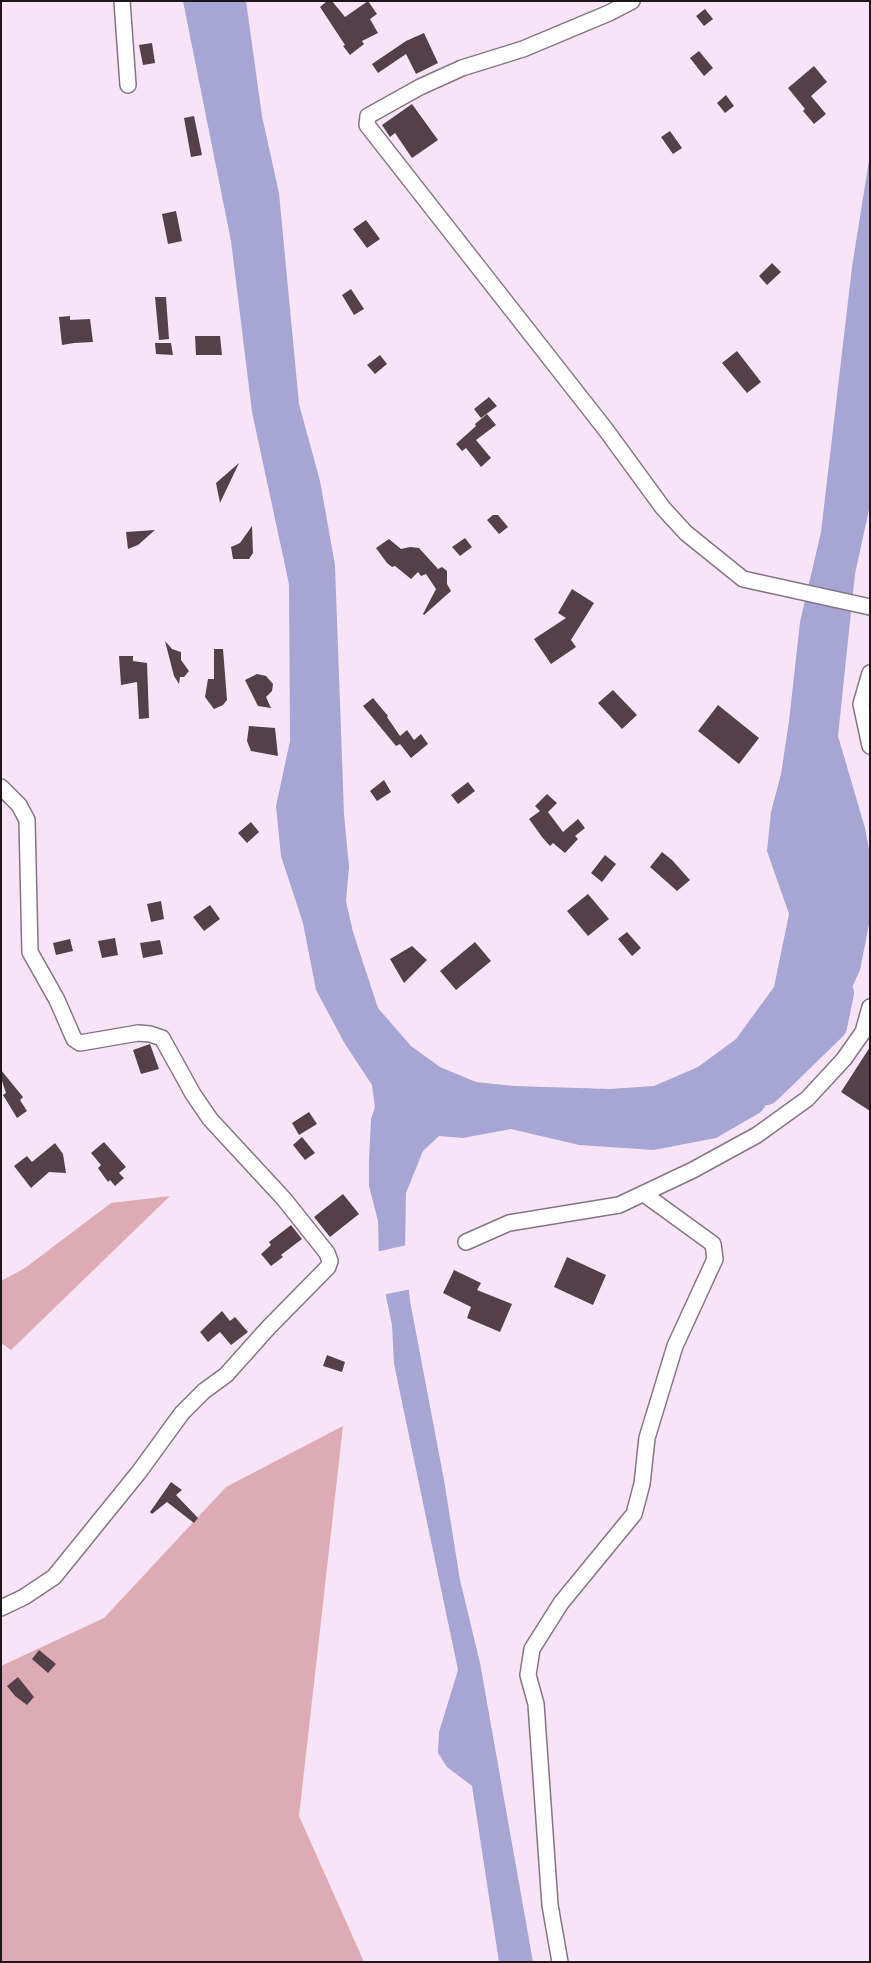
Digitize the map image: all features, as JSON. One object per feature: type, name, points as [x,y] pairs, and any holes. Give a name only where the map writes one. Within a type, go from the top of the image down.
[{"type":"street","points":[[122,1],[128,85]]},
{"type":"street","points":[[632,1],[609,13],[523,49],[462,68],[420,87],[368,116],[367,125],[606,430],[664,508],[686,533],[743,579],[870,607]]},
{"type":"street","points":[[870,673],[861,704],[870,746]]},
{"type":"street","points":[[1,787],[19,805],[27,820],[30,952],[57,1000],[74,1039],[80,1043],[138,1033],[162,1038],[193,1094],[210,1118],[284,1199],[327,1253],[330,1264],[226,1375],[204,1391],[182,1414],[139,1472],[54,1577],[24,1597],[1,1608]]},
{"type":"street","points":[[466,1242],[509,1223],[620,1205],[693,1170],[757,1135],[807,1099],[844,1059],[863,1032],[870,1007]]},
{"type":"street","points":[[560,1962],[550,1905],[536,1704],[528,1676],[532,1649],[561,1603],[634,1514],[642,1484],[648,1438],[675,1346],[715,1259],[713,1244],[644,1194]]},
{"type":"shaded area","points":[[170,1196],[11,1350],[1,1343],[1,1281],[25,1268],[111,1203]]},
{"type":"shaded area","points":[[343,1426],[299,1816],[364,1962],[1,1962],[1,1666],[104,1618],[226,1487]]},
{"type":"water","points":[[183,1],[246,1],[262,116],[279,193],[299,404],[320,481],[335,565],[344,814],[349,867],[346,901],[353,932],[378,1008],[411,1046],[440,1067],[476,1082],[514,1086],[610,1089],[654,1086],[698,1067],[736,1039],[774,987],[789,914],[767,851],[771,812],[781,774],[800,622],[821,532],[852,267],[870,154],[870,505],[855,574],[838,736],[865,828],[870,855],[870,919],[860,970],[834,1027],[790,1070],[761,1112],[716,1138],[654,1150],[579,1145],[511,1129],[463,1138],[439,1136],[423,1151],[406,1193],[405,1251],[410,1301],[444,1480],[460,1580],[480,1663],[533,1962],[499,1962],[472,1786],[447,1767],[438,1753],[439,1732],[458,1670],[394,1364],[392,1325],[379,1263],[378,1221],[369,1186],[371,1119],[375,1107],[372,1085],[345,1044],[316,990],[303,923],[281,856],[276,806],[290,741],[289,584],[252,412],[231,241]]},
{"type":"pier","points":[[407,1245],[411,1289],[382,1295],[376,1252]]},
{"type":"building","points":[[327,1],[332,1],[345,17],[368,1],[377,14],[370,19],[378,33],[362,41],[364,44],[350,55],[320,7]]},
{"type":"building","points":[[705,9],[713,19],[704,26],[696,16]]},
{"type":"building","points":[[424,33],[438,63],[416,74],[406,54],[378,73],[372,64],[406,41]]},
{"type":"building","points":[[152,43],[155,63],[143,65],[139,45]]},
{"type":"building","points":[[699,51],[713,68],[704,76],[690,58]]},
{"type":"building","points":[[814,66],[827,82],[811,96],[826,114],[814,124],[788,88]]},
{"type":"building","points":[[726,95],[734,106],[725,113],[717,103]]},
{"type":"building","points":[[412,104],[438,140],[412,158],[395,133],[390,137],[382,125]]},
{"type":"building","points":[[194,116],[202,155],[191,157],[184,118]]},
{"type":"building","points":[[670,131],[682,148],[673,154],[661,137]]},
{"type":"building","points":[[176,211],[182,241],[168,244],[162,214]]},
{"type":"building","points":[[366,220],[380,239],[367,248],[353,229]]},
{"type":"building","points":[[772,263],[781,272],[767,285],[759,276]]},
{"type":"building","points":[[351,289],[364,309],[354,315],[342,295]]},
{"type":"building","points":[[155,297],[166,297],[169,339],[159,340]]},
{"type":"building","points":[[70,316],[70,320],[90,319],[93,342],[62,345],[59,317]]},
{"type":"building","points":[[195,336],[220,336],[222,355],[196,355]]},
{"type":"building","points":[[155,343],[171,343],[173,355],[156,354]]},
{"type":"building","points":[[737,351],[761,382],[747,393],[722,363]]},
{"type":"building","points":[[380,355],[387,364],[375,374],[367,365]]},
{"type":"building","points":[[489,397],[497,406],[481,418],[474,409]]},
{"type":"building","points":[[487,414],[496,425],[476,440],[491,458],[481,467],[466,448],[462,451],[456,444]]},
{"type":"building","points":[[239,463],[220,503],[216,483]]},
{"type":"building","points":[[493,515],[498,515],[508,527],[499,534],[487,520]]},
{"type":"building","points":[[252,526],[253,553],[249,559],[233,559],[231,547],[240,543]]},
{"type":"building","points":[[155,530],[138,545],[128,549],[126,532]]},
{"type":"building","points":[[465,538],[472,547],[460,556],[452,547]]},
{"type":"building","points":[[389,539],[401,549],[419,548],[438,569],[442,567],[447,571],[447,584],[451,591],[424,615],[436,589],[426,574],[421,576],[418,572],[411,579],[395,566],[392,567],[387,563],[376,548]]},
{"type":"building","points":[[572,589],[594,603],[571,640],[576,647],[551,664],[534,639],[566,618],[558,613]]},
{"type":"building","points":[[165,641],[172,649],[181,652],[181,660],[189,671],[184,677],[180,677],[179,684],[174,676]]},
{"type":"building","points":[[214,649],[223,649],[227,700],[223,705],[214,709],[205,697],[208,679],[214,679]]},
{"type":"building","points":[[119,656],[133,656],[133,661],[147,663],[149,718],[139,719],[137,682],[121,685]]},
{"type":"building","points":[[257,674],[266,676],[273,684],[272,691],[266,697],[271,708],[258,706],[245,680]]},
{"type":"building","points":[[613,690],[637,715],[622,729],[598,703]]},
{"type":"building","points":[[373,698],[388,716],[400,736],[407,730],[414,740],[421,734],[428,744],[411,758],[400,744],[396,746],[363,706]]},
{"type":"building","points":[[718,705],[759,738],[739,764],[698,731]]},
{"type":"building","points":[[249,726],[275,728],[278,756],[251,751],[247,741]]},
{"type":"building","points":[[384,780],[391,792],[377,801],[370,791]]},
{"type":"building","points":[[468,782],[475,791],[458,804],[451,795]]},
{"type":"building","points":[[547,794],[557,803],[548,812],[563,832],[578,819],[585,828],[575,836],[578,839],[565,853],[553,843],[550,846],[529,819],[540,811],[535,806]]},
{"type":"building","points":[[251,822],[259,832],[247,843],[238,833]]},
{"type":"building","points":[[662,852],[690,880],[677,891],[650,867]]},
{"type":"building","points":[[605,855],[616,864],[602,882],[591,873]]},
{"type":"building","points":[[588,894],[609,919],[588,936],[567,911]]},
{"type":"building","points":[[161,901],[164,919],[151,922],[147,904]]},
{"type":"building","points":[[210,905],[220,919],[204,931],[193,917]]},
{"type":"building","points":[[627,932],[641,948],[632,956],[618,939]]},
{"type":"building","points":[[115,938],[118,955],[102,958],[98,941]]},
{"type":"building","points":[[70,939],[73,951],[56,955],[53,943]]},
{"type":"building","points":[[160,940],[163,954],[143,958],[140,943]]},
{"type":"building","points":[[475,942],[491,961],[456,990],[440,971]]},
{"type":"building","points":[[412,946],[427,960],[404,983],[390,959]]},
{"type":"building","points":[[150,1044],[159,1069],[141,1074],[133,1050]]},
{"type":"building","points":[[870,1047],[870,1111],[841,1092]]},
{"type":"building","points":[[1,1070],[23,1097],[20,1100],[27,1111],[17,1118],[3,1095],[6,1093],[1,1078]]},
{"type":"building","points":[[309,1112],[317,1124],[299,1135],[292,1123]]},
{"type":"building","points":[[302,1137],[315,1153],[305,1160],[293,1145]]},
{"type":"building","points":[[104,1142],[126,1167],[119,1173],[124,1178],[115,1186],[110,1180],[108,1182],[98,1168],[101,1165],[91,1153]]},
{"type":"building","points":[[55,1143],[63,1154],[66,1173],[49,1172],[31,1188],[14,1166],[27,1156],[32,1162]]},
{"type":"building","points":[[343,1194],[359,1214],[330,1237],[314,1217]]},
{"type":"building","points":[[291,1225],[302,1239],[281,1255],[283,1257],[271,1266],[261,1254],[271,1245],[269,1242]]},
{"type":"building","points":[[567,1257],[606,1275],[593,1305],[554,1287]]},
{"type":"building","points":[[454,1270],[481,1283],[477,1290],[512,1304],[500,1332],[467,1318],[471,1307],[443,1293]]},
{"type":"building","points":[[222,1311],[230,1321],[235,1317],[248,1332],[231,1345],[220,1332],[208,1342],[200,1332]]},
{"type":"building","points":[[327,1355],[345,1362],[342,1372],[323,1366]]},
{"type":"building","points":[[171,1482],[182,1490],[176,1495],[198,1518],[194,1523],[167,1502],[152,1514],[150,1512]]},
{"type":"building","points":[[39,1650],[56,1664],[48,1673],[32,1659]]},
{"type":"building","points":[[18,1677],[34,1697],[27,1705],[15,1696],[7,1686]]},
{"type":"waterway","points":[[767,1092],[834,1027],[841,993]]}]
